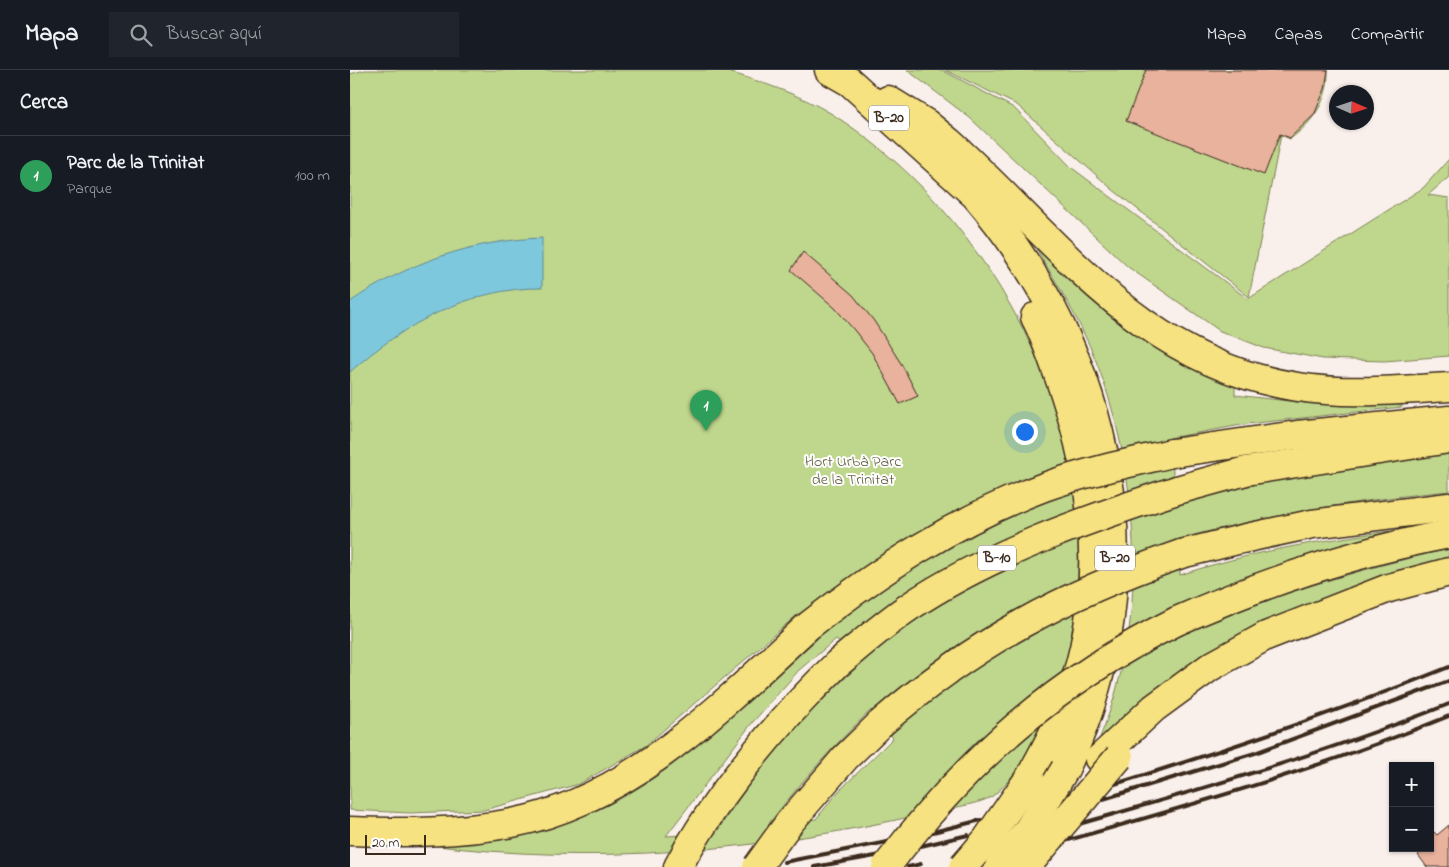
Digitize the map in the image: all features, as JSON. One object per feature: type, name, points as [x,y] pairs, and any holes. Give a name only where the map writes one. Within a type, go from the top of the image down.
[{"type":"highway","name":"B-20","points":[[839,76],[975,195],[1016,248],[1042,290],[1069,346],[1087,394],[1110,487],[1115,560],[1108,639],[1092,705],[1065,770],[1028,830],[999,867]]},
{"type":"highway","points":[[839,76],[900,107],[942,136],[990,179],[1107,296],[1163,337],[1196,356],[1225,369],[1263,381],[1299,388],[1372,391],[1449,387]]},
{"type":"highway","points":[[929,154],[997,252],[1038,323],[1066,395],[1089,491],[1091,609],[1084,649],[1060,722],[1030,777],[987,839],[963,867]]},
{"type":"highway","points":[[350,831],[441,831],[488,826],[513,822],[557,810],[597,792],[638,770],[671,747],[753,677],[807,626],[858,587],[912,551],[981,515],[1045,487],[1108,467],[1172,453],[1297,435],[1449,420]]},
{"type":"highway","name":"B-10","points":[[678,867],[696,828],[790,710],[837,664],[909,607],[987,563],[1066,529],[1177,490],[1256,469],[1449,439]]},
{"type":"highway","points":[[757,867],[789,823],[845,758],[880,724],[941,674],[1034,615],[1100,584],[1181,554],[1312,524],[1449,507]]},
{"type":"highway","points":[[886,867],[948,791],[1014,727],[1086,672],[1135,643],[1177,621],[1249,590],[1318,566],[1388,546],[1449,534]]},
{"type":"highway","points":[[1028,830],[1109,758],[1251,650],[1266,636],[1389,588],[1449,572]]},
{"type":"highway","points":[[1026,867],[1109,758]]},
{"type":"highway","points":[[663,867],[696,828]]},
{"type":"green space","name":"Hort Urbà Parc de la Trinitat","points":[[365,70],[722,70],[792,94],[832,114],[866,137],[897,163],[953,222],[1001,289],[1021,324],[1049,387],[1063,431],[1074,492],[1077,523],[1078,585],[1075,615],[1070,645],[1059,684],[1052,705],[1021,765],[994,795],[971,804],[862,827],[739,846],[615,854],[553,854],[429,845],[503,836],[556,825],[607,805],[640,787],[703,741],[817,639],[797,615],[645,746],[579,784],[484,810],[410,813],[350,810],[350,74]],"holes":[[[836,639],[858,666],[818,704],[781,745],[747,787],[716,833],[666,836],[752,723],[799,670]],[[871,710],[893,738],[838,792],[816,819],[768,825],[817,766]]]},
{"type":"green space","points":[[907,70],[942,70],[1014,108],[1072,168],[1248,299],[1423,188],[1449,159],[1449,177],[1428,195],[1449,198],[1449,356],[1384,361],[1323,359],[1264,348],[1220,331],[1128,267],[970,118]]},
{"type":"green space","points":[[945,70],[1328,70],[1328,81],[1323,100],[1313,117],[1290,139],[1281,135],[1249,297],[1112,189],[1017,105]]},
{"type":"green space","points":[[1034,245],[1123,324],[1183,364],[1235,387],[1235,395],[1306,403],[1402,405],[1402,407],[1247,424],[1169,438],[1177,505],[1210,495],[1278,480],[1449,453],[1449,491],[1313,509],[1212,530],[1179,539],[1180,575],[1284,548],[1390,531],[1284,564],[1172,610],[1183,634],[1281,596],[1381,565],[1449,549],[1449,564],[1357,589],[1096,748],[1110,710],[1126,650],[1133,572],[1129,493],[1123,454],[1114,416],[1097,362],[1054,277]]},
{"type":"water","points":[[542,238],[542,288],[515,289],[489,294],[439,312],[392,339],[350,372],[350,302],[394,276],[442,256],[491,243]]},
{"type":"building","points":[[1146,70],[1328,70],[1325,89],[1314,115],[1290,138],[1280,134],[1264,175],[1126,121]]},
{"type":"building","points":[[803,252],[853,295],[874,321],[902,365],[918,396],[900,404],[872,353],[854,330],[835,308],[791,270]]},
{"type":"building","points":[[1449,825],[1449,867],[1427,867],[1418,855],[1421,852],[1434,852],[1434,832],[1437,835]]},
{"type":"railway","points":[[1102,788],[1277,731],[1449,667]]},
{"type":"railway","points":[[1090,803],[1255,753],[1449,681]]},
{"type":"railway","points":[[1072,826],[1309,755],[1449,704]]},
{"type":"railway","points":[[1058,843],[1304,769],[1353,753],[1449,716]]},
{"type":"railway","points":[[933,832],[981,820]]},
{"type":"railway","points":[[921,846],[968,835]]},
{"type":"railway","points":[[784,862],[887,842]]},
{"type":"railway","points":[[814,867],[881,855]]},
{"type":"railway","points":[[908,867],[921,864]]},
{"type":"place","name":"Parc de la Trinitat","points":[[706,431]]}]
